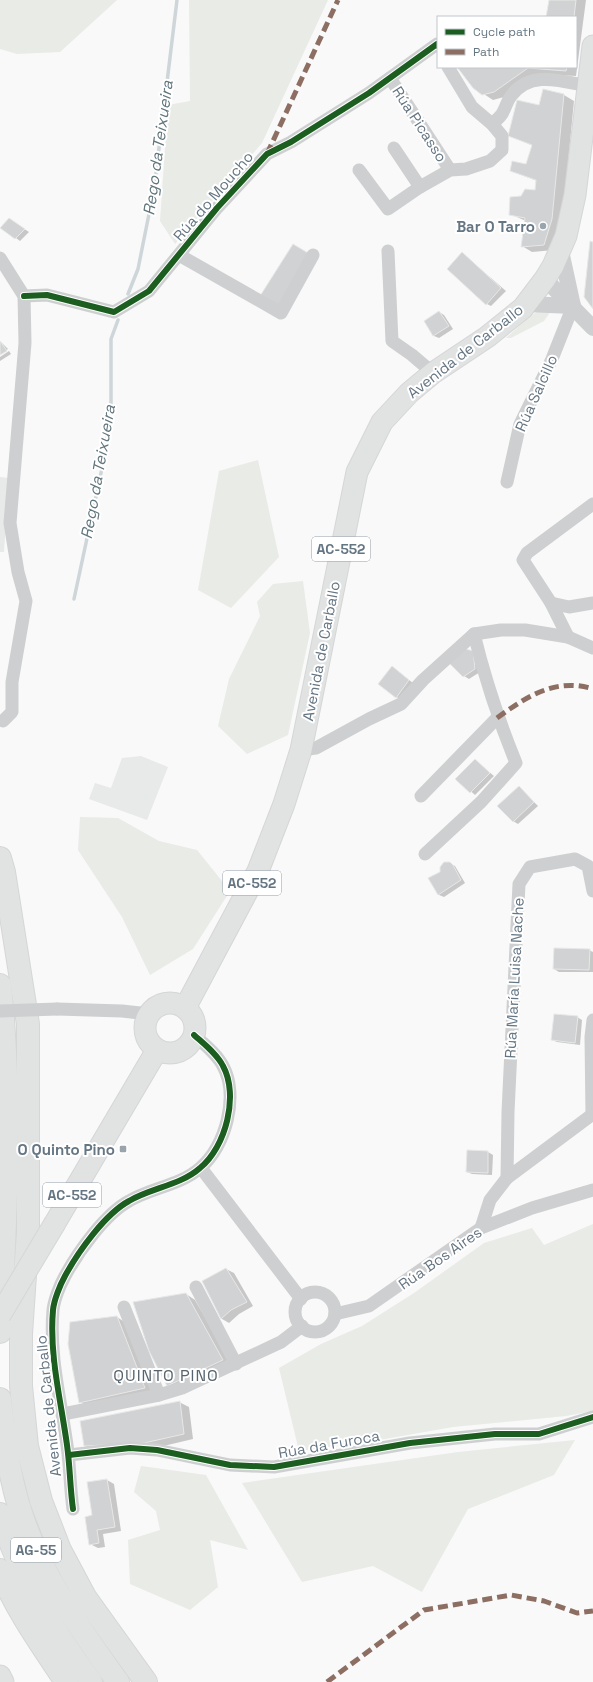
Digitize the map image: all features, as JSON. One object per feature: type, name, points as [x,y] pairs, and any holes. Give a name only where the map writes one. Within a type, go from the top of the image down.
[{"type":"highway","points":[[0,858],[4,872],[28,1024],[28,1231],[21,1334],[21,1386],[27,1446],[41,1501],[60,1550],[85,1597],[146,1682]]},
{"type":"highway","points":[[0,984],[5,1039],[7,1205],[0,1332]]},
{"type":"highway","name":"AG-55","points":[[0,1399],[6,1448],[18,1504],[35,1547],[51,1582],[70,1615],[118,1682]]},
{"type":"highway","name":"AG-55","points":[[0,1514],[11,1547],[34,1596],[63,1643],[91,1682]]},
{"type":"highway","points":[[0,1570],[8,1590],[66,1682]]},
{"type":"main road","name":"Avenida de Carballo","points":[[186,1008],[258,871],[284,804],[301,750],[357,472],[382,422],[409,393],[433,373],[486,337],[526,304],[545,279],[561,251],[569,225],[575,195],[593,46]]},
{"type":"main road","points":[[170,1002],[186,1008],[194,1020],[194,1035],[188,1046],[182,1050],[170,1054],[157,1050],[146,1038],[145,1026],[149,1014],[158,1006],[170,1002]]},
{"type":"main road","name":"AC-552","points":[[0,1315],[157,1050]]},
{"type":"main road","points":[[0,1676],[4,1682]]},
{"type":"street","name":"Rúa do Moucho","points":[[24,296],[47,295],[114,312],[149,291],[217,208],[267,154],[291,142],[390,78],[437,45]]},
{"type":"street","points":[[359,170],[388,209],[450,170],[466,169],[490,161],[502,150],[502,136],[492,124],[472,107],[449,68]]},
{"type":"street","name":"Rúa Picasso","points":[[390,78],[450,170]]},
{"type":"street","points":[[492,124],[503,113],[510,97],[518,88],[528,81],[539,78],[588,86]]},
{"type":"street","points":[[394,148],[420,188]]},
{"type":"street","points":[[388,251],[392,341],[412,355],[433,373]]},
{"type":"street","points":[[561,251],[573,306]]},
{"type":"street","points":[[179,255],[281,314],[313,255]]},
{"type":"street","points":[[0,258],[24,296],[24,343],[10,523],[18,572],[26,601],[12,682],[12,712],[3,721]]},
{"type":"street","points":[[545,279],[593,328]]},
{"type":"street","points":[[526,304],[573,306]]},
{"type":"street","name":"Rúa Salcillo","points":[[507,482],[520,424],[552,359],[573,306]]},
{"type":"street","points":[[568,637],[551,603],[523,560],[527,553],[593,504]]},
{"type":"street","points":[[551,603],[569,607],[593,604]]},
{"type":"street","points":[[301,750],[316,748],[369,719],[401,704],[423,680],[474,634],[501,630],[525,630],[568,637],[593,648]]},
{"type":"street","points":[[425,854],[481,802],[516,764],[484,676],[474,634]]},
{"type":"street","points":[[421,796],[498,718]]},
{"type":"street","name":"Rúa María Luisa Nache","points":[[507,1178],[508,1112],[519,884],[530,867],[575,859],[588,866],[593,891]]},
{"type":"street","points":[[0,1011],[57,1009],[122,1011],[149,1014]]},
{"type":"street","points":[[482,1228],[490,1200],[507,1178],[592,1115],[591,1037],[593,1020]]},
{"type":"street","name":"Avenida de Carballo","points":[[73,1509],[69,1455],[53,1334],[53,1309],[65,1276],[108,1216],[129,1200],[184,1178],[201,1168],[213,1152],[223,1133],[231,1103],[228,1080],[223,1065],[194,1035]]},
{"type":"street","points":[[201,1168],[301,1299]]},
{"type":"street","name":"Rúa Bos Aires","points":[[335,1314],[369,1306],[482,1228],[532,1208],[593,1190]]},
{"type":"street","points":[[196,1287],[236,1364]]},
{"type":"street","points":[[311,1292],[323,1293],[332,1300],[335,1314],[333,1322],[323,1330],[311,1332],[302,1326],[296,1317],[296,1312],[301,1299],[311,1292]]},
{"type":"street","points":[[124,1307],[159,1395]]},
{"type":"street","points":[[63,1414],[159,1395],[182,1388],[281,1342],[302,1326]]},
{"type":"street","name":"Rúa da Furoca","points":[[69,1455],[130,1448],[157,1450],[230,1465],[274,1466],[410,1443],[495,1434],[539,1434],[593,1417]]},
{"type":"shaded area","points":[[0,0],[117,0],[60,52],[17,54],[0,49]]},
{"type":"shaded area","points":[[189,0],[328,0],[262,143],[175,244],[160,221],[168,105],[190,101]]},
{"type":"shaded area","points":[[544,308],[551,311],[544,321],[511,338],[506,338],[530,316]]},
{"type":"shaded area","points":[[258,460],[279,557],[231,608],[198,590],[219,471]]},
{"type":"shaded area","points":[[0,477],[9,478],[4,552],[0,552]]},
{"type":"shaded area","points":[[303,581],[310,633],[288,735],[247,754],[218,726],[229,679],[260,616],[257,602],[273,584]]},
{"type":"shaded area","points":[[141,756],[168,767],[147,820],[89,799],[95,783],[111,788],[122,758]]},
{"type":"shaded area","points":[[80,817],[118,818],[159,841],[197,850],[230,891],[193,949],[150,975],[122,917],[78,850]]},
{"type":"shaded area","points":[[593,1224],[593,1411],[566,1416],[453,1427],[385,1439],[299,1451],[279,1368],[321,1344],[362,1326],[414,1293],[484,1243],[532,1228],[544,1245]]},
{"type":"shaded area","points":[[575,1440],[554,1475],[468,1509],[422,1592],[373,1566],[302,1582],[242,1483],[458,1452]]},
{"type":"shaded area","points":[[141,1466],[206,1475],[248,1550],[210,1540],[218,1587],[190,1610],[130,1584],[128,1540],[160,1530],[156,1511],[134,1492]]},
{"type":"building","points":[[549,0],[576,0],[574,16],[546,16]]},
{"type":"building","points":[[458,68],[528,68],[494,92],[482,95],[473,88]]},
{"type":"building","points":[[528,68],[567,68],[566,71]]},
{"type":"building","points":[[543,89],[564,94],[552,219],[544,245],[521,247],[525,218],[509,215],[510,197],[521,196],[525,189],[535,190],[536,180],[510,171],[512,161],[526,164],[532,145],[508,136],[517,100],[539,105]]},
{"type":"building","points":[[9,218],[25,229],[15,239],[0,228]]},
{"type":"building","points":[[590,241],[593,242],[593,309],[584,297]]},
{"type":"building","points":[[293,244],[308,253],[281,307],[260,296]]},
{"type":"building","points":[[462,252],[501,288],[486,305],[447,269]]},
{"type":"building","points":[[439,311],[449,326],[433,336],[424,321]]},
{"type":"building","points":[[0,341],[7,351],[0,355]]},
{"type":"building","points":[[466,649],[473,651],[475,669],[463,677],[449,663]]},
{"type":"building","points":[[392,666],[409,680],[396,698],[378,684]]},
{"type":"building","points":[[475,759],[490,773],[470,793],[455,779]]},
{"type":"building","points":[[519,786],[534,802],[513,822],[497,806]]},
{"type":"building","points":[[444,862],[450,862],[453,865],[461,880],[438,895],[428,878],[440,872],[440,867]]},
{"type":"building","points":[[554,948],[590,949],[589,970],[553,969]]},
{"type":"building","points":[[554,1014],[578,1016],[575,1043],[551,1040]]},
{"type":"building","points":[[467,1150],[488,1151],[488,1173],[466,1172]]},
{"type":"building","points":[[226,1268],[247,1302],[231,1310],[221,1319],[202,1281]]},
{"type":"building","points":[[186,1293],[223,1360],[167,1386],[149,1351],[133,1302]]},
{"type":"building","points":[[117,1316],[145,1388],[79,1403],[68,1344],[70,1322]]},
{"type":"building","points":[[180,1401],[184,1434],[144,1443],[84,1446],[80,1421]]},
{"type":"building","points":[[107,1479],[115,1527],[97,1530],[99,1543],[89,1545],[85,1517],[92,1515],[87,1482]]},
{"type":"waterway","name":"Rego da Teixueira","points":[[128,294],[138,269],[154,189],[177,0]]},
{"type":"waterway","name":"Rego da Teixueira","points":[[74,599],[104,459],[111,406],[111,339],[118,320]]},
{"type":"marked path","points":[[267,154],[338,0]]},
{"type":"marked path","points":[[497,718],[530,696],[554,687],[579,686],[593,689]]},
{"type":"marked path","points":[[327,1682],[424,1610],[511,1595],[544,1601],[577,1613],[593,1611]]},
{"type":"cycle path","points":[[24,296],[47,295],[114,312],[149,291],[217,208],[267,154],[291,142],[369,93],[437,44]]},
{"type":"cycle path","points":[[73,1509],[67,1445],[54,1361],[52,1327],[55,1302],[70,1266],[93,1234],[111,1215],[129,1201],[192,1174],[209,1159],[217,1147],[223,1134],[230,1105],[228,1078],[217,1057],[194,1035]]},
{"type":"cycle path","points":[[69,1455],[130,1448],[157,1450],[230,1465],[274,1467],[410,1443],[495,1434],[539,1434],[593,1417]]},
{"type":"place","name":"Bar O Tarro","points":[[543,226]]},
{"type":"place","name":"O Quinto Pino","points":[[123,1149]]},
{"type":"district","name":"QUINTO PINO","points":[[166,1375]]}]
